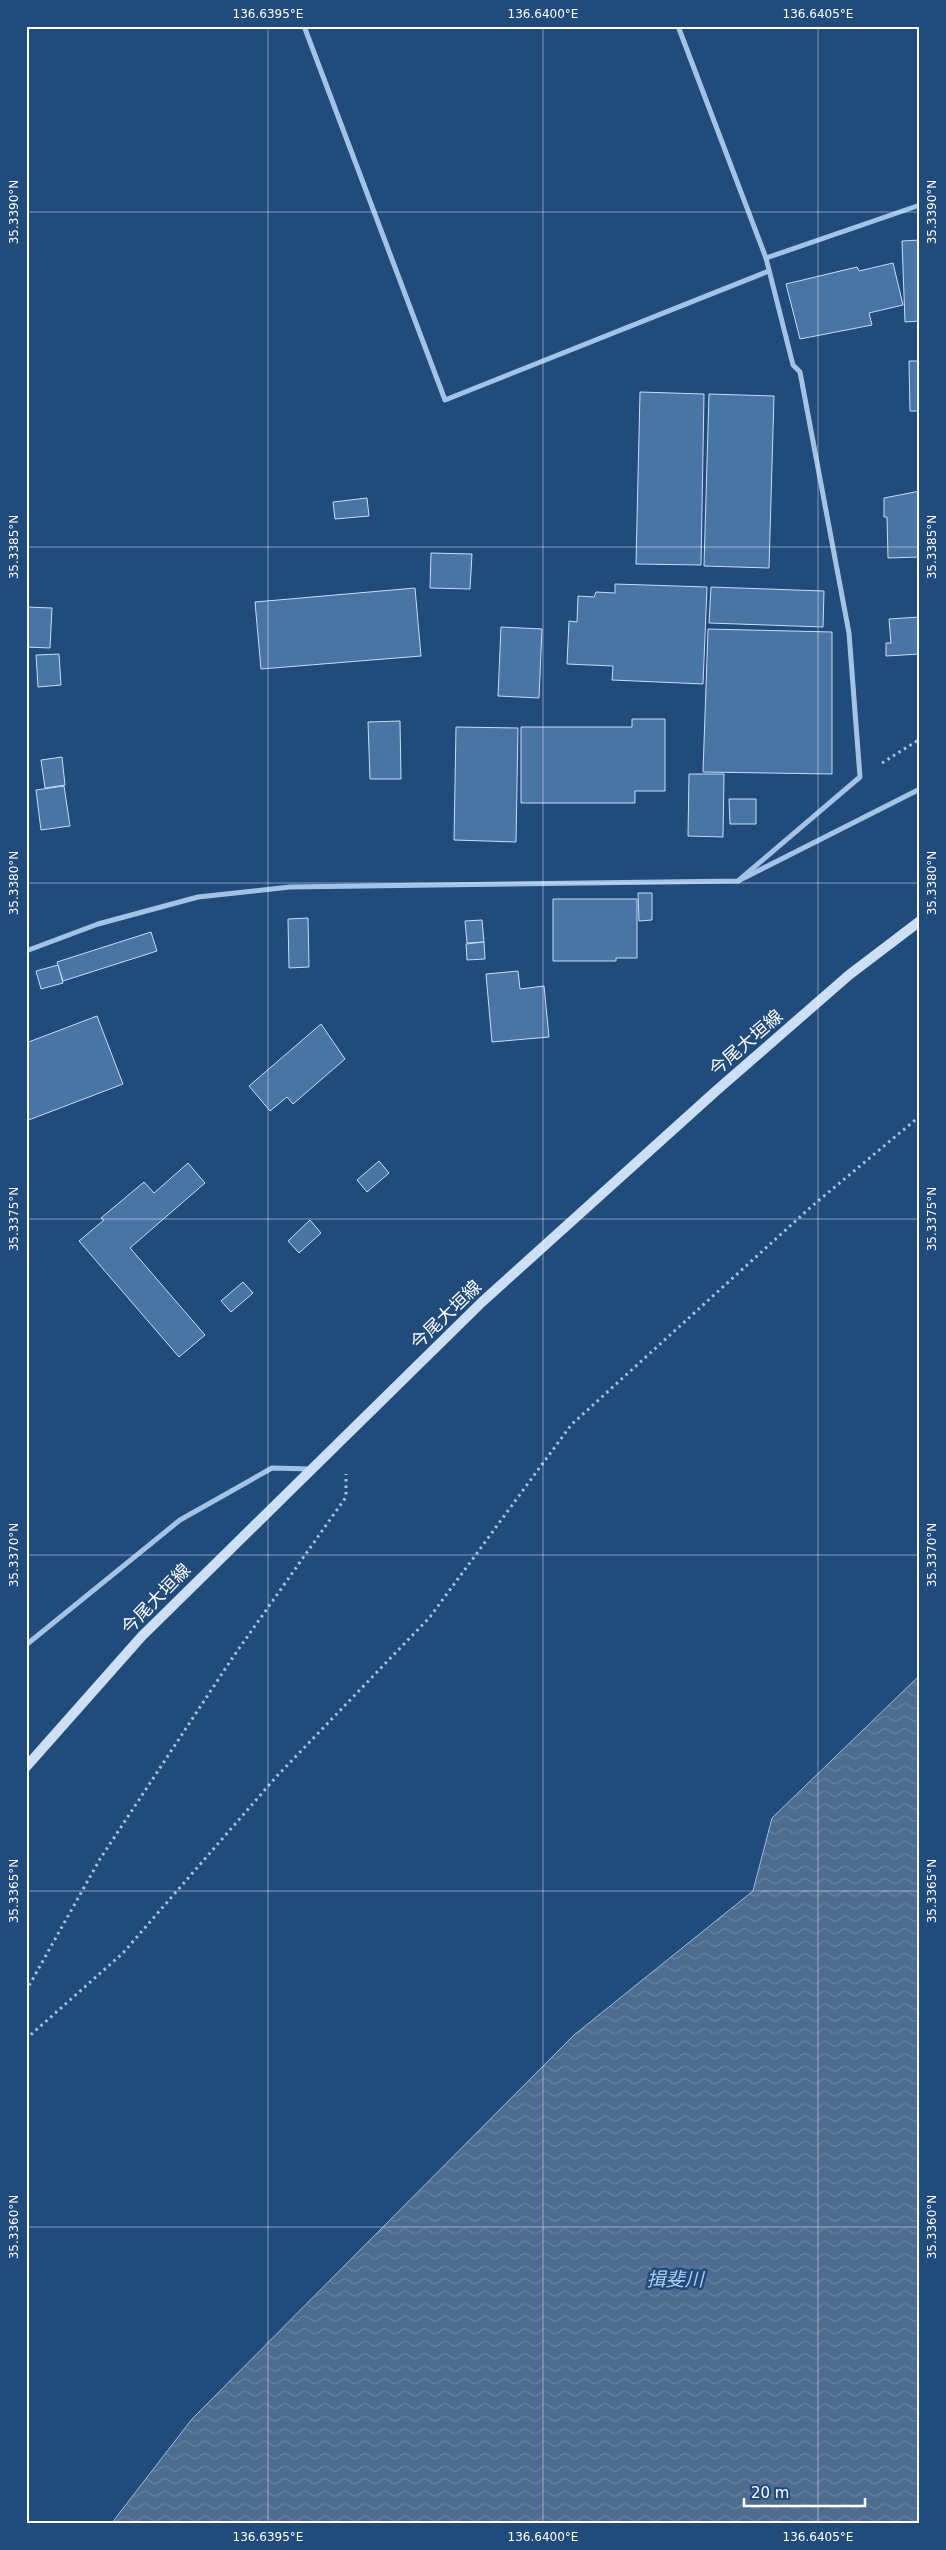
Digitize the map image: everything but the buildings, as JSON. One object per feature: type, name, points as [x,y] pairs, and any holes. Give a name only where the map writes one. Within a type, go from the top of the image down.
[{"type":"main road","name":"今尾大垣線","points":[[26,1767],[142,1636],[482,1302],[709,1097],[849,975],[920,920]]},
{"type":"street","points":[[304,26],[445,400],[769,272]]},
{"type":"street","points":[[678,26],[766,258],[792,365],[800,372],[849,634],[860,776],[738,881]]},
{"type":"street","points":[[766,258],[920,205]]},
{"type":"street","points":[[26,951],[98,924],[198,897],[290,887],[738,881],[920,789]]},
{"type":"street","points":[[26,1645],[180,1520],[272,1468],[312,1469]]},
{"type":"path","points":[[860,776],[920,739]]},
{"type":"path","points":[[26,2039],[123,1953],[276,1777],[430,1617],[571,1425],[812,1206],[920,1116]]},
{"type":"path","points":[[26,1992],[100,1859],[233,1657],[346,1496],[346,1436]]},
{"type":"water","name":"揖斐川","points":[[920,1675],[920,2524],[111,2524],[192,2419],[574,2035],[753,1891],[772,1818]]}]
